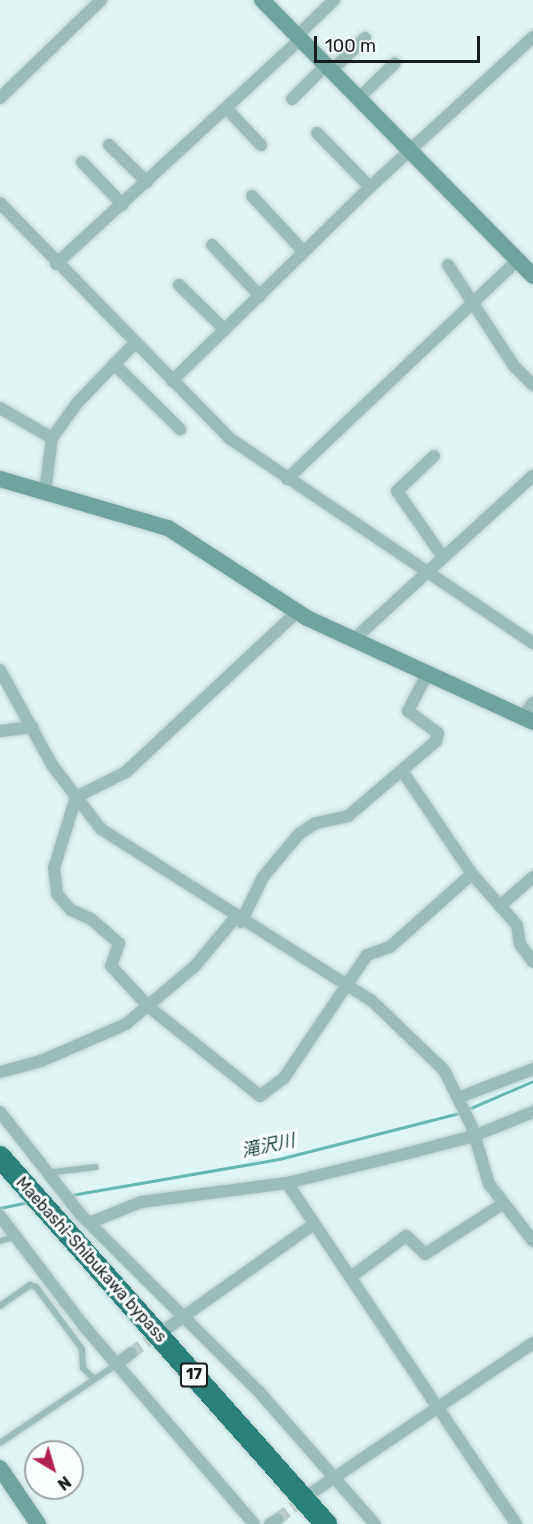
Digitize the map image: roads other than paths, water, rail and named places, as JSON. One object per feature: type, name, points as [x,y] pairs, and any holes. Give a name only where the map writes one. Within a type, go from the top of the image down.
[{"type":"highway","name":"Maebashi-Shibukawa bypass","points":[[0,1157],[24,1184],[77,1221],[273,1466],[326,1524]]},
{"type":"highway","name":"17","points":[[273,1466],[314,1524]]},
{"type":"street","points":[[0,98],[101,0]]},
{"type":"street","points":[[262,0],[328,69],[360,96],[415,151],[533,276]]},
{"type":"street","points":[[56,264],[123,205],[226,108],[334,0]]},
{"type":"street","points":[[172,381],[370,187],[415,151],[533,37]]},
{"type":"street","points":[[292,99],[365,38]]},
{"type":"street","points":[[360,96],[395,63]]},
{"type":"street","points":[[226,108],[261,146]]},
{"type":"street","points":[[318,133],[370,187]]},
{"type":"street","points":[[109,145],[147,182]]},
{"type":"street","points":[[82,162],[123,205]]},
{"type":"street","points":[[252,196],[304,252]]},
{"type":"street","points":[[0,203],[134,344],[230,438],[424,574],[533,644]]},
{"type":"street","points":[[212,245],[260,296]]},
{"type":"street","points":[[287,478],[420,347],[472,305],[518,260]]},
{"type":"street","points":[[448,265],[472,305],[533,385]]},
{"type":"street","points":[[180,285],[225,330]]},
{"type":"street","points":[[45,492],[52,438],[114,364],[134,344]]},
{"type":"street","points":[[114,364],[180,429]]},
{"type":"street","points":[[0,408],[52,438]]},
{"type":"street","points":[[434,456],[397,491],[442,556]]},
{"type":"street","points":[[352,641],[442,556],[533,476]]},
{"type":"street","points":[[0,479],[168,528],[298,611],[352,641],[528,719],[533,703]]},
{"type":"street","points":[[298,611],[126,772],[76,796],[54,868],[57,894],[71,910],[91,919],[119,944],[111,966],[149,1007],[260,1096],[284,1078],[367,955],[390,947],[472,874]]},
{"type":"street","points":[[0,670],[76,796],[101,829],[238,920],[372,1001],[444,1070],[461,1099],[501,1205],[533,1241]]},
{"type":"street","points":[[0,1072],[62,1052],[126,1024],[195,966],[238,920],[263,877],[299,834],[316,822],[348,816],[436,741],[438,733],[408,711],[427,674]]},
{"type":"street","points":[[0,731],[33,727]]},
{"type":"street","points":[[403,771],[472,874],[517,925],[520,944],[533,962]]},
{"type":"street","points":[[500,906],[533,877]]},
{"type":"street","points":[[461,1099],[533,1069]]},
{"type":"street","points":[[0,1112],[48,1176],[77,1221],[184,1316],[375,1524]]},
{"type":"street","points":[[77,1221],[141,1202],[287,1183],[533,1112]]},
{"type":"street","points":[[287,1183],[516,1524]]},
{"type":"street","points":[[351,1276],[406,1236],[425,1254],[501,1205]]},
{"type":"street","points":[[0,1216],[117,1364],[254,1524]]},
{"type":"street","points":[[169,1328],[314,1224]]},
{"type":"street","points":[[313,1492],[533,1343]]},
{"type":"street","points":[[117,1364],[131,1353]]},
{"type":"street","points":[[0,1468],[38,1524]]},
{"type":"lane","points":[[48,1176],[96,1167]]},
{"type":"lane","points":[[0,1241],[13,1232]]},
{"type":"lane","points":[[0,1306],[30,1285],[36,1287],[82,1349],[83,1368],[94,1379]]},
{"type":"lane","points":[[0,1443],[117,1364]]},
{"type":"waterway","name":"滝沢川","points":[[466,1110],[533,1081]]},
{"type":"waterway","name":"滝沢川","points":[[71,1195],[279,1159],[460,1113]]},
{"type":"waterway","name":"滝沢川","points":[[0,1208],[29,1202]]},
{"type":"tunnel","points":[[131,1353],[160,1333]]},
{"type":"tunnel","points":[[278,1519],[307,1496]]}]
